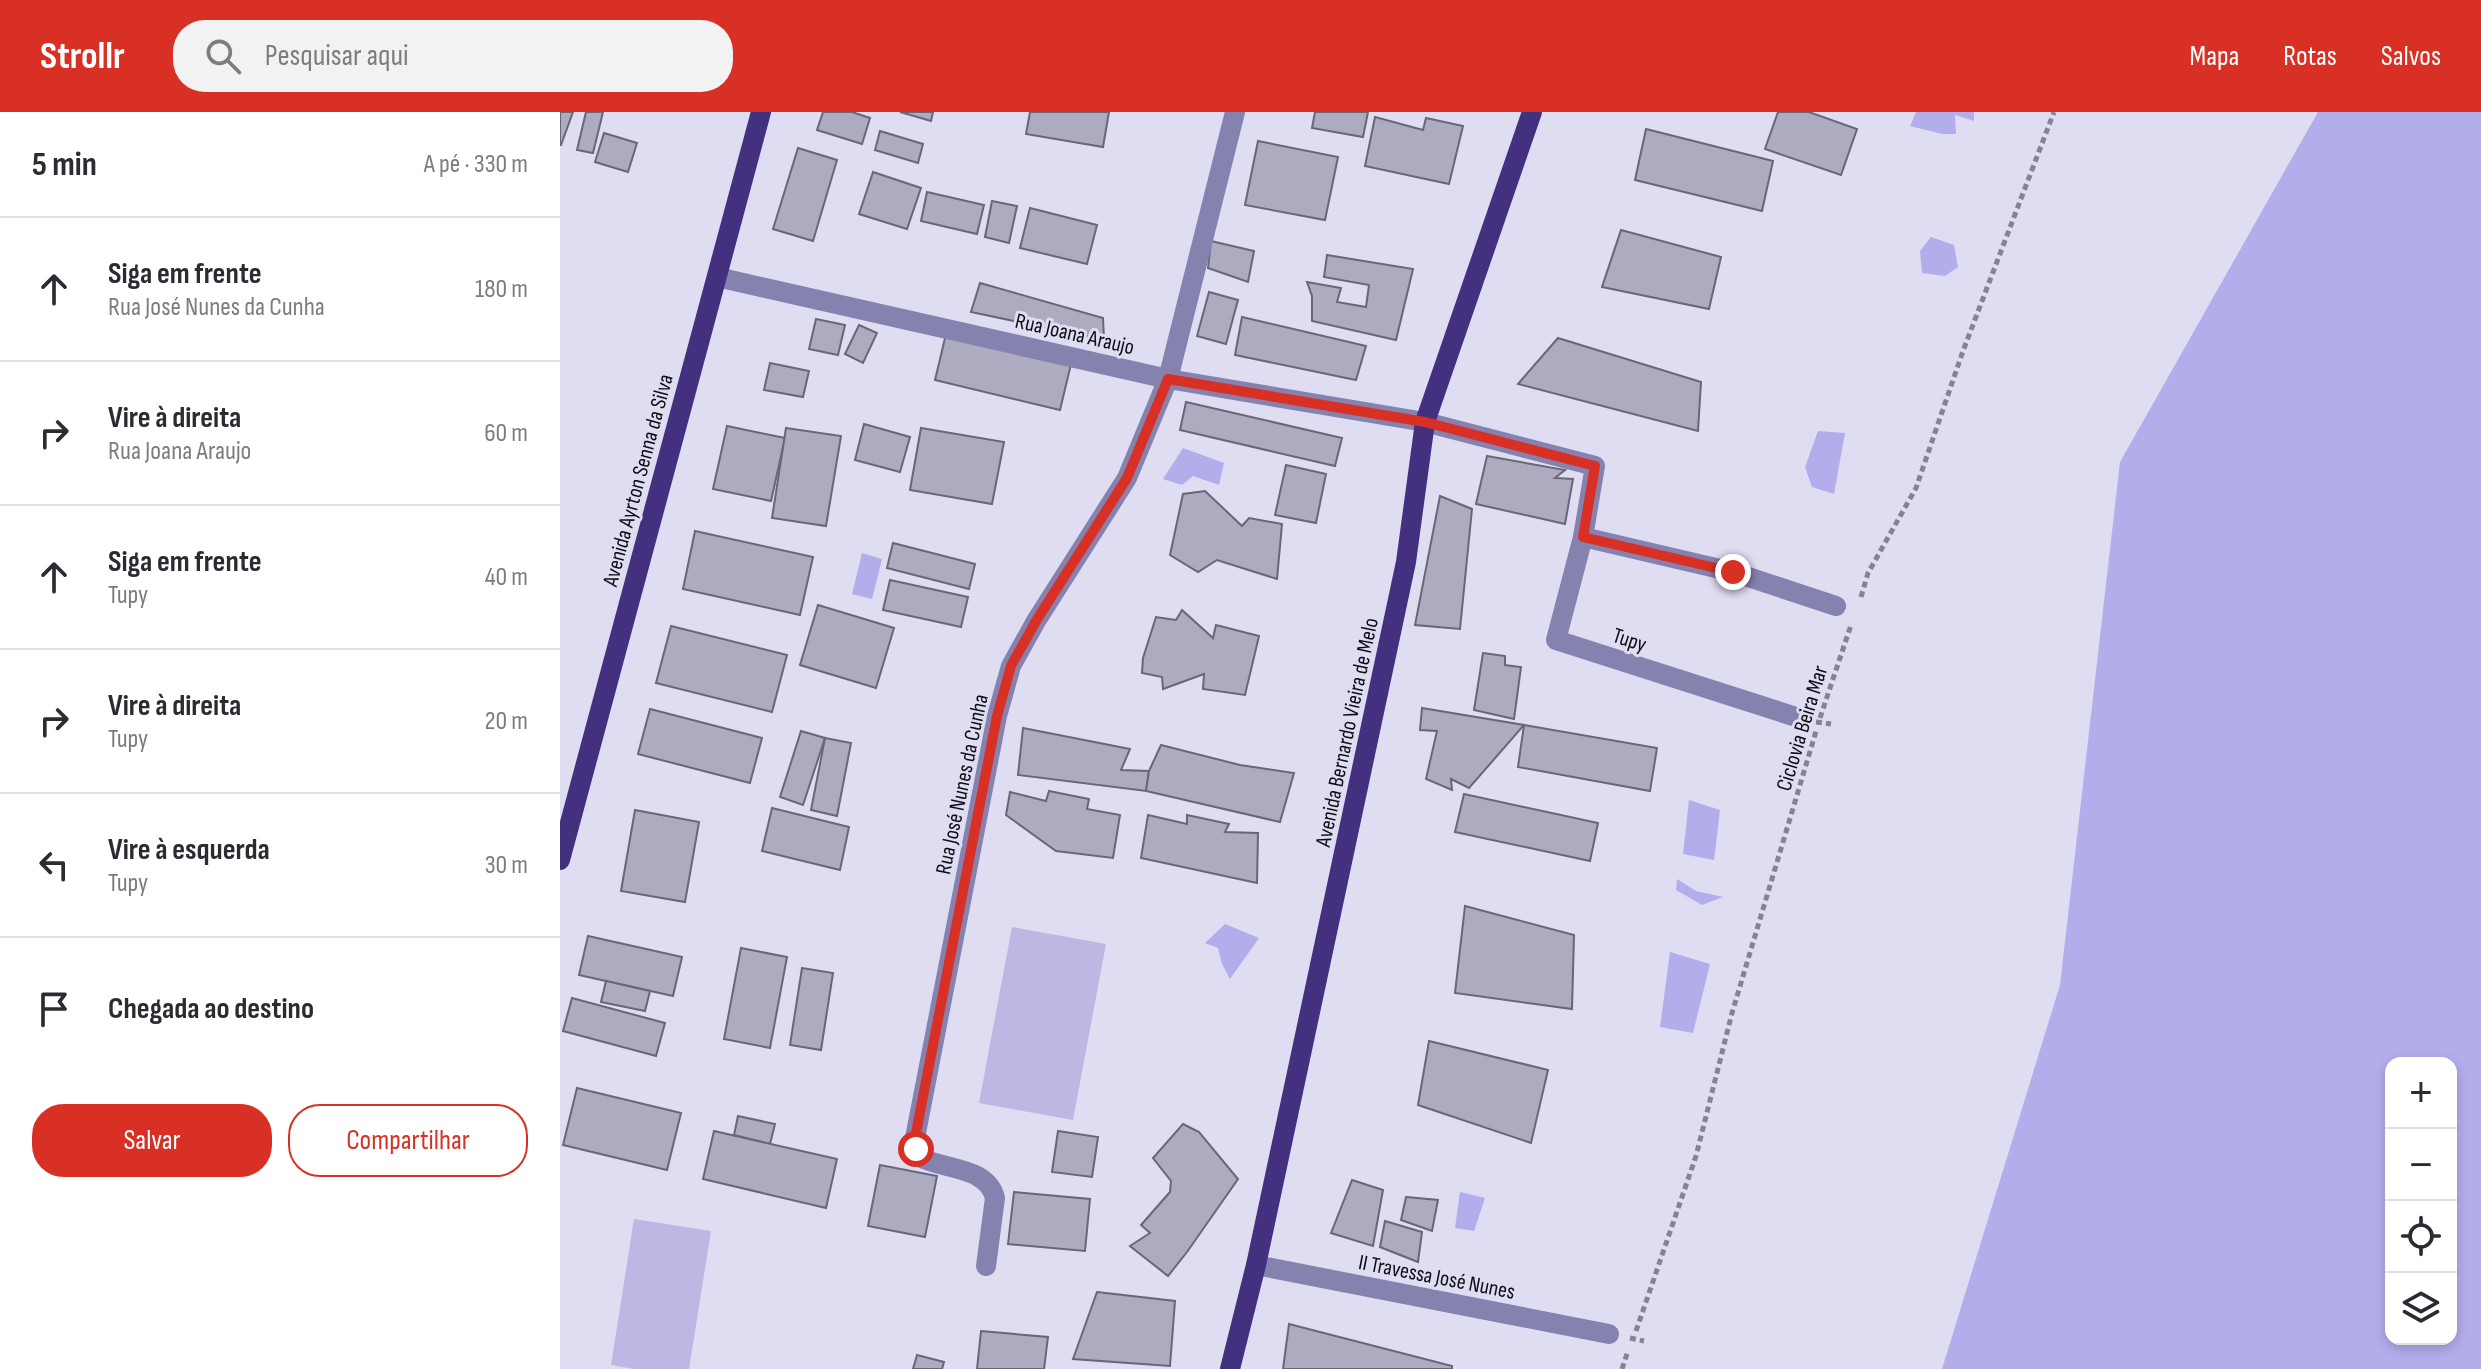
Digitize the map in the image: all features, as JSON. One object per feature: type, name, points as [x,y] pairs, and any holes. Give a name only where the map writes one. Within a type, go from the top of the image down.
[{"type":"main road","name":"Avenida Ayrton Senna da Silva","points":[[560,860],[761,112]]},
{"type":"main road","name":"Avenida Bernardo Vieira de Melo","points":[[1230,1369],[1256,1265],[1406,562],[1425,422],[1532,112]]},
{"type":"street","name":"Rua José Nunes da Cunha","points":[[986,1266],[995,1198],[993,1188],[983,1177],[919,1157],[915,1138],[997,716],[1011,666],[1127,478],[1168,379],[1235,112]]},
{"type":"street","name":"Rua Joana Araujo","points":[[717,277],[1168,379],[1425,422]]},
{"type":"street","name":"Tupy","points":[[1425,422],[1595,466],[1583,537],[1556,640],[1793,716]]},
{"type":"street","points":[[1583,537],[1733,572],[1846,609]]},
{"type":"street","name":"II Travessa José Nunes","points":[[1256,1265],[1609,1334]]},
{"type":"path","points":[[1860,599],[1868,573],[1916,488],[1963,351],[2054,112]]},
{"type":"path","name":"Ciclovia Beira Mar","points":[[1622,1369],[1696,1156],[1732,1013],[1820,716],[1846,609]]},
{"type":"shaded area","points":[[1916,112],[1974,112],[1974,121],[1955,115],[1956,134],[1942,134],[1910,126]]},
{"type":"shaded area","points":[[2318,112],[2481,112],[2481,1369],[1942,1369],[2060,985],[2120,462]]},
{"type":"shaded area","points":[[1931,237],[1954,245],[1958,267],[1945,276],[1922,273],[1920,251]]},
{"type":"shaded area","points":[[1818,431],[1845,433],[1834,494],[1812,487],[1805,467]]},
{"type":"shaded area","points":[[1183,448],[1224,463],[1219,485],[1193,476],[1182,485],[1163,479]]},
{"type":"shaded area","points":[[862,553],[882,559],[872,599],[852,594]]},
{"type":"shaded area","points":[[1689,800],[1720,810],[1714,860],[1683,854]]},
{"type":"shaded area","points":[[1677,879],[1696,891],[1723,897],[1702,905],[1676,890]]},
{"type":"shaded area","points":[[1225,924],[1259,938],[1230,979],[1218,948],[1205,943]]},
{"type":"shaded area","points":[[1012,927],[1106,944],[1073,1120],[979,1103]]},
{"type":"shaded area","points":[[1670,952],[1710,964],[1693,1033],[1660,1027]]},
{"type":"shaded area","points":[[1460,1192],[1485,1198],[1474,1231],[1455,1228]]},
{"type":"shaded area","points":[[634,1219],[711,1231],[689,1369],[634,1369],[611,1365]]},
{"type":"building","points":[[560,112],[573,112],[561,145],[560,145]]},
{"type":"building","points":[[586,112],[603,112],[593,153],[577,150]]},
{"type":"building","points":[[823,112],[852,112],[870,118],[862,144],[817,130]]},
{"type":"building","points":[[900,112],[933,112],[931,121]]},
{"type":"building","points":[[1030,112],[1109,112],[1103,147],[1026,134]]},
{"type":"building","points":[[1315,112],[1368,112],[1363,137],[1312,128]]},
{"type":"building","points":[[1778,112],[1809,112],[1857,129],[1841,175],[1765,149]]},
{"type":"building","points":[[1375,117],[1423,130],[1426,118],[1463,126],[1449,184],[1365,166]]},
{"type":"building","points":[[1646,129],[1773,161],[1762,211],[1635,180]]},
{"type":"building","points":[[880,131],[923,144],[918,163],[875,150]]},
{"type":"building","points":[[604,133],[637,143],[628,172],[595,162]]},
{"type":"building","points":[[1258,141],[1338,157],[1325,220],[1245,205]]},
{"type":"building","points":[[798,148],[837,160],[813,241],[773,229]]},
{"type":"building","points":[[873,172],[921,188],[907,229],[859,214]]},
{"type":"building","points":[[927,192],[984,205],[977,234],[921,221]]},
{"type":"building","points":[[992,201],[1017,206],[1009,243],[985,237]]},
{"type":"building","points":[[1030,208],[1097,225],[1087,264],[1020,248]]},
{"type":"building","points":[[1621,230],[1721,257],[1709,309],[1602,287]]},
{"type":"building","points":[[1211,241],[1254,251],[1248,282],[1208,268]]},
{"type":"building","points":[[1327,255],[1413,269],[1396,340],[1312,321],[1312,296],[1307,282],[1341,288],[1337,302],[1366,307],[1369,285],[1324,277]]},
{"type":"building","points":[[980,283],[1103,318],[1104,340],[971,312]]},
{"type":"building","points":[[1209,292],[1238,300],[1226,344],[1197,336]]},
{"type":"building","points":[[1242,317],[1366,346],[1356,380],[1235,355]]},
{"type":"building","points":[[816,319],[845,325],[838,355],[809,349]]},
{"type":"building","points":[[859,325],[877,333],[863,363],[845,354]]},
{"type":"building","points":[[946,334],[1071,364],[1060,410],[935,380]]},
{"type":"building","points":[[1558,338],[1701,382],[1698,431],[1518,384]]},
{"type":"building","points":[[770,363],[809,371],[803,397],[764,390]]},
{"type":"building","points":[[1186,402],[1342,438],[1335,466],[1180,430]]},
{"type":"building","points":[[864,424],[910,437],[900,472],[855,460]]},
{"type":"building","points":[[727,426],[785,438],[771,501],[713,489]]},
{"type":"building","points":[[786,428],[841,436],[826,526],[772,518]]},
{"type":"building","points":[[921,428],[1004,442],[992,504],[910,490]]},
{"type":"building","points":[[1487,456],[1565,470],[1555,478],[1573,479],[1565,524],[1476,504]]},
{"type":"building","points":[[1286,465],[1326,474],[1316,523],[1275,515]]},
{"type":"building","points":[[1205,491],[1242,526],[1249,518],[1282,524],[1277,579],[1217,560],[1198,572],[1170,555],[1183,494]]},
{"type":"building","points":[[1440,496],[1472,509],[1460,629],[1415,625]]},
{"type":"building","points":[[695,531],[813,557],[800,615],[683,589]]},
{"type":"building","points":[[893,543],[975,564],[969,589],[887,568]]},
{"type":"building","points":[[890,580],[968,597],[961,627],[883,610]]},
{"type":"building","points":[[818,605],[894,628],[876,688],[800,665]]},
{"type":"building","points":[[1182,610],[1213,638],[1216,625],[1259,636],[1245,695],[1203,689],[1204,674],[1163,689],[1162,677],[1142,673],[1143,658],[1156,617],[1176,620]]},
{"type":"building","points":[[671,626],[787,655],[772,712],[656,683]]},
{"type":"building","points":[[1483,653],[1505,656],[1505,665],[1521,667],[1514,719],[1474,710]]},
{"type":"building","points":[[1422,708],[1524,725],[1469,788],[1451,779],[1452,790],[1426,779],[1437,731],[1420,730]]},
{"type":"building","points":[[650,709],[762,738],[750,783],[638,754]]},
{"type":"building","points":[[1524,725],[1657,748],[1650,791],[1518,767]]},
{"type":"building","points":[[1023,728],[1130,749],[1121,770],[1149,771],[1146,791],[1018,775]]},
{"type":"building","points":[[801,731],[825,738],[803,805],[780,797]]},
{"type":"building","points":[[825,738],[851,743],[837,816],[811,810]]},
{"type":"building","points":[[1161,745],[1240,765],[1294,773],[1280,822],[1146,791],[1149,771]]},
{"type":"building","points":[[1049,791],[1089,799],[1087,809],[1120,815],[1113,858],[1056,851],[1006,815],[1010,792],[1046,801]]},
{"type":"building","points":[[1464,794],[1598,823],[1590,861],[1455,832]]},
{"type":"building","points":[[772,808],[849,827],[840,870],[762,851]]},
{"type":"building","points":[[635,810],[699,822],[685,902],[621,891]]},
{"type":"building","points":[[1148,815],[1187,824],[1187,815],[1229,824],[1225,832],[1258,833],[1257,883],[1141,858]]},
{"type":"building","points":[[1465,906],[1574,935],[1572,1009],[1455,993]]},
{"type":"building","points":[[588,936],[682,957],[673,996],[579,975]]},
{"type":"building","points":[[741,948],[787,957],[770,1048],[724,1039]]},
{"type":"building","points":[[802,968],[833,973],[821,1050],[790,1045]]},
{"type":"building","points":[[606,981],[650,991],[645,1011],[601,1002]]},
{"type":"building","points":[[572,998],[665,1023],[656,1056],[563,1031]]},
{"type":"building","points":[[1429,1041],[1548,1070],[1531,1143],[1418,1105]]},
{"type":"building","points":[[577,1088],[681,1113],[667,1170],[563,1145]]},
{"type":"building","points":[[738,1116],[775,1124],[770,1144],[734,1135]]},
{"type":"building","points":[[1183,1124],[1199,1132],[1238,1179],[1168,1276],[1130,1246],[1150,1233],[1141,1225],[1170,1192],[1171,1181],[1153,1158]]},
{"type":"building","points":[[714,1131],[837,1159],[826,1208],[703,1179]]},
{"type":"building","points":[[1058,1131],[1098,1137],[1092,1177],[1052,1172]]},
{"type":"building","points":[[880,1165],[937,1176],[925,1237],[868,1226]]},
{"type":"building","points":[[1352,1180],[1383,1190],[1373,1246],[1331,1233]]},
{"type":"building","points":[[1014,1192],[1090,1199],[1085,1251],[1008,1244]]},
{"type":"building","points":[[1406,1197],[1438,1200],[1432,1231],[1401,1220]]},
{"type":"building","points":[[1385,1221],[1422,1232],[1418,1262],[1380,1247]]},
{"type":"building","points":[[1097,1292],[1175,1301],[1170,1366],[1073,1359]]},
{"type":"building","points":[[1289,1324],[1452,1366],[1452,1369],[1283,1369]]},
{"type":"building","points":[[981,1331],[1048,1337],[1044,1369],[977,1369]]},
{"type":"building","points":[[917,1355],[944,1362],[942,1369],[913,1369]]},
{"type":"route","points":[[916,1149],[915,1138],[997,716],[1011,666],[1127,478],[1168,379],[1425,422],[1595,466],[1583,537],[1733,572]]}]
